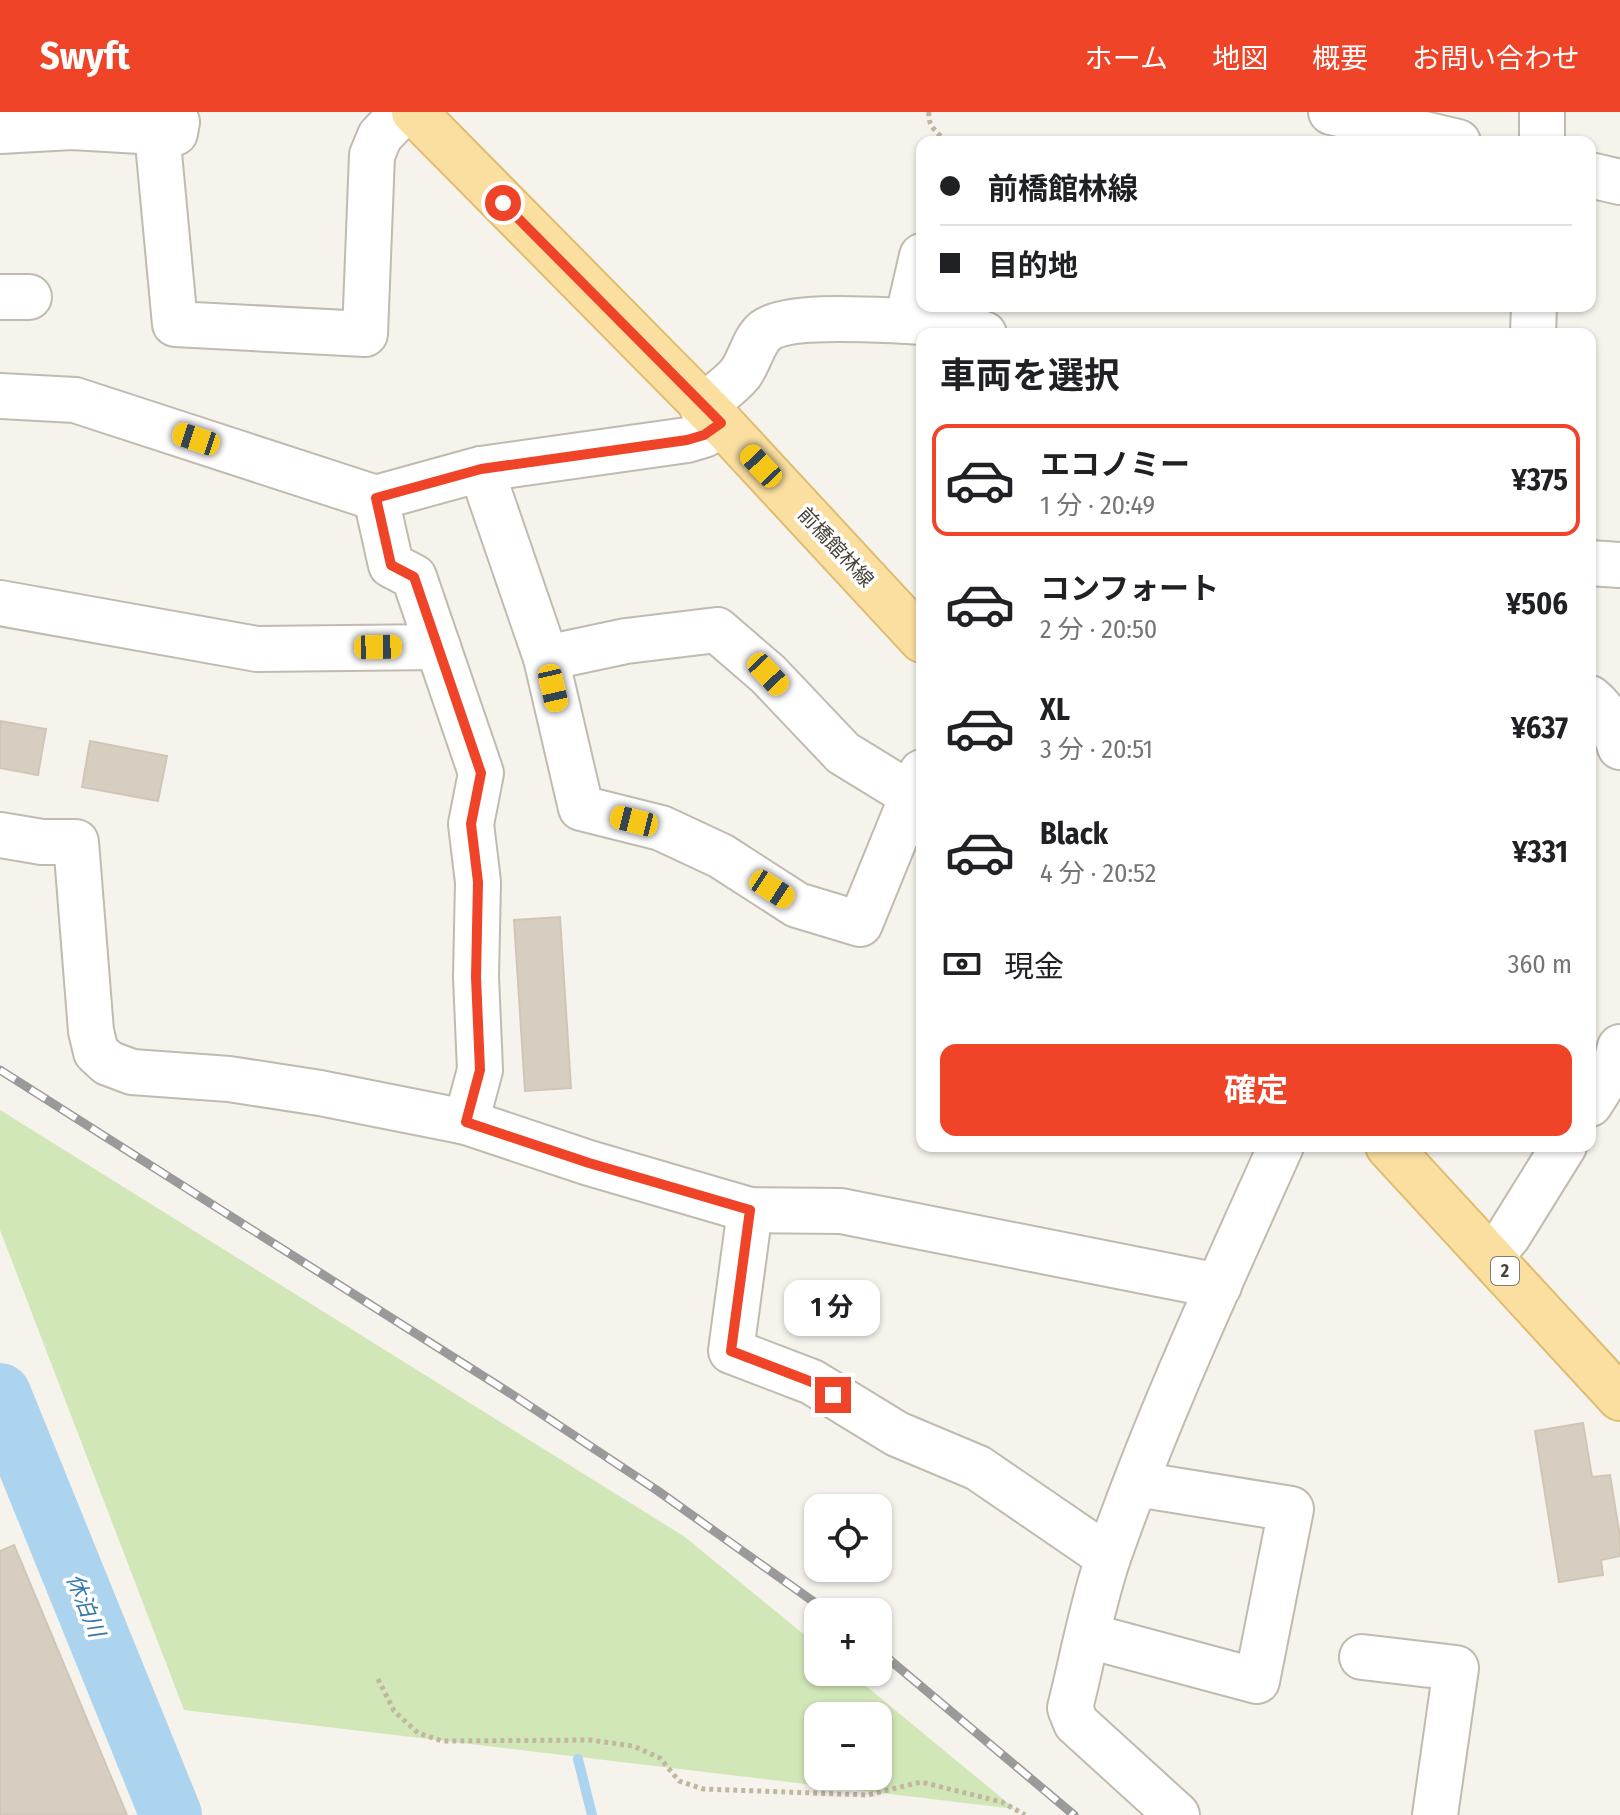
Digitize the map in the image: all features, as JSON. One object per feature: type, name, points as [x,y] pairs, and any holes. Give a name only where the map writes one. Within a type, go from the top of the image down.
[{"type":"main road","name":"前橋館林線","points":[[414,112],[712,415],[916,634]]},
{"type":"main road","name":"2","points":[[1394,1152],[1620,1398]]},
{"type":"street","points":[[0,131],[168,122],[175,324],[365,334],[372,155],[380,136],[403,112]]},
{"type":"street","points":[[1542,112],[1542,136]]},
{"type":"street","points":[[1345,114],[1434,136]]},
{"type":"street","points":[[1596,176],[1620,182]]},
{"type":"street","points":[[907,321],[916,282]]},
{"type":"street","points":[[0,396],[75,400],[376,498],[481,469],[704,435],[712,415],[741,373],[759,339],[774,326],[801,320],[907,321],[959,328]]},
{"type":"street","points":[[481,469],[546,658],[581,808],[661,828],[721,856],[797,905],[860,924],[916,789]]},
{"type":"street","points":[[376,498],[391,565],[414,577],[481,773],[471,824],[478,882],[476,977],[480,1070],[466,1122]]},
{"type":"street","points":[[1596,563],[1620,565]]},
{"type":"street","points":[[0,603],[257,649],[438,647]]},
{"type":"street","points":[[546,658],[626,641],[717,630],[768,674],[843,753],[916,783]]},
{"type":"street","points":[[1596,703],[1616,731],[1620,747]]},
{"type":"street","points":[[0,835],[42,842],[76,842],[91,1031],[96,1052],[108,1063],[132,1072],[229,1079],[320,1093],[466,1122],[589,1163],[750,1210],[841,1211],[1219,1286]]},
{"type":"street","points":[[1596,1095],[1616,1063],[1620,1047]]},
{"type":"street","points":[[1177,1815],[1076,1723],[1070,1708],[1108,1557],[1219,1286],[1278,1152]]},
{"type":"street","points":[[1491,1256],[1508,1236],[1560,1152]]},
{"type":"street","points":[[750,1210],[731,1351],[812,1382],[897,1434],[978,1468],[1108,1557]]},
{"type":"street","points":[[1089,1636],[1257,1681],[1291,1509],[1137,1484]]},
{"type":"street","points":[[1362,1657],[1456,1668],[1435,1815]]},
{"type":"path","points":[[929,112],[928,118],[934,131],[940,136]]},
{"type":"path","points":[[378,1679],[394,1711],[418,1733],[442,1741],[590,1740],[633,1746],[660,1758],[679,1781],[692,1787],[868,1795],[921,1782],[1002,1802],[1025,1815]]},
{"type":"green space","points":[[0,1110],[685,1537],[804,1635],[804,1686],[866,1686],[885,1702],[804,1702],[804,1784],[184,1710],[0,1230]]},
{"type":"green space","points":[[892,1707],[1015,1809],[856,1790],[892,1790]]},
{"type":"building","points":[[0,721],[46,729],[38,775],[0,768]]},
{"type":"building","points":[[90,741],[167,756],[158,801],[82,787]]},
{"type":"building","points":[[560,917],[571,1088],[525,1091],[514,920]]},
{"type":"building","points":[[1583,1423],[1592,1477],[1610,1475],[1620,1556],[1601,1560],[1603,1575],[1559,1582],[1535,1431]]},
{"type":"building","points":[[14,1545],[127,1815],[0,1815],[0,1551]]},
{"type":"waterway","name":"休泊川","points":[[0,1394],[171,1815]]},
{"type":"waterway","points":[[578,1759],[592,1815]]},
{"type":"railway","points":[[0,1070],[516,1397],[658,1491],[808,1598]]},
{"type":"railway","points":[[892,1662],[1074,1815]]},
{"type":"route","points":[[503,203],[721,423],[704,435],[687,440],[481,469],[376,498],[391,565],[414,577],[481,773],[471,824],[478,882],[476,977],[480,1070],[477,1091],[466,1122],[589,1163],[750,1210],[731,1351],[812,1382],[833,1395]]}]
